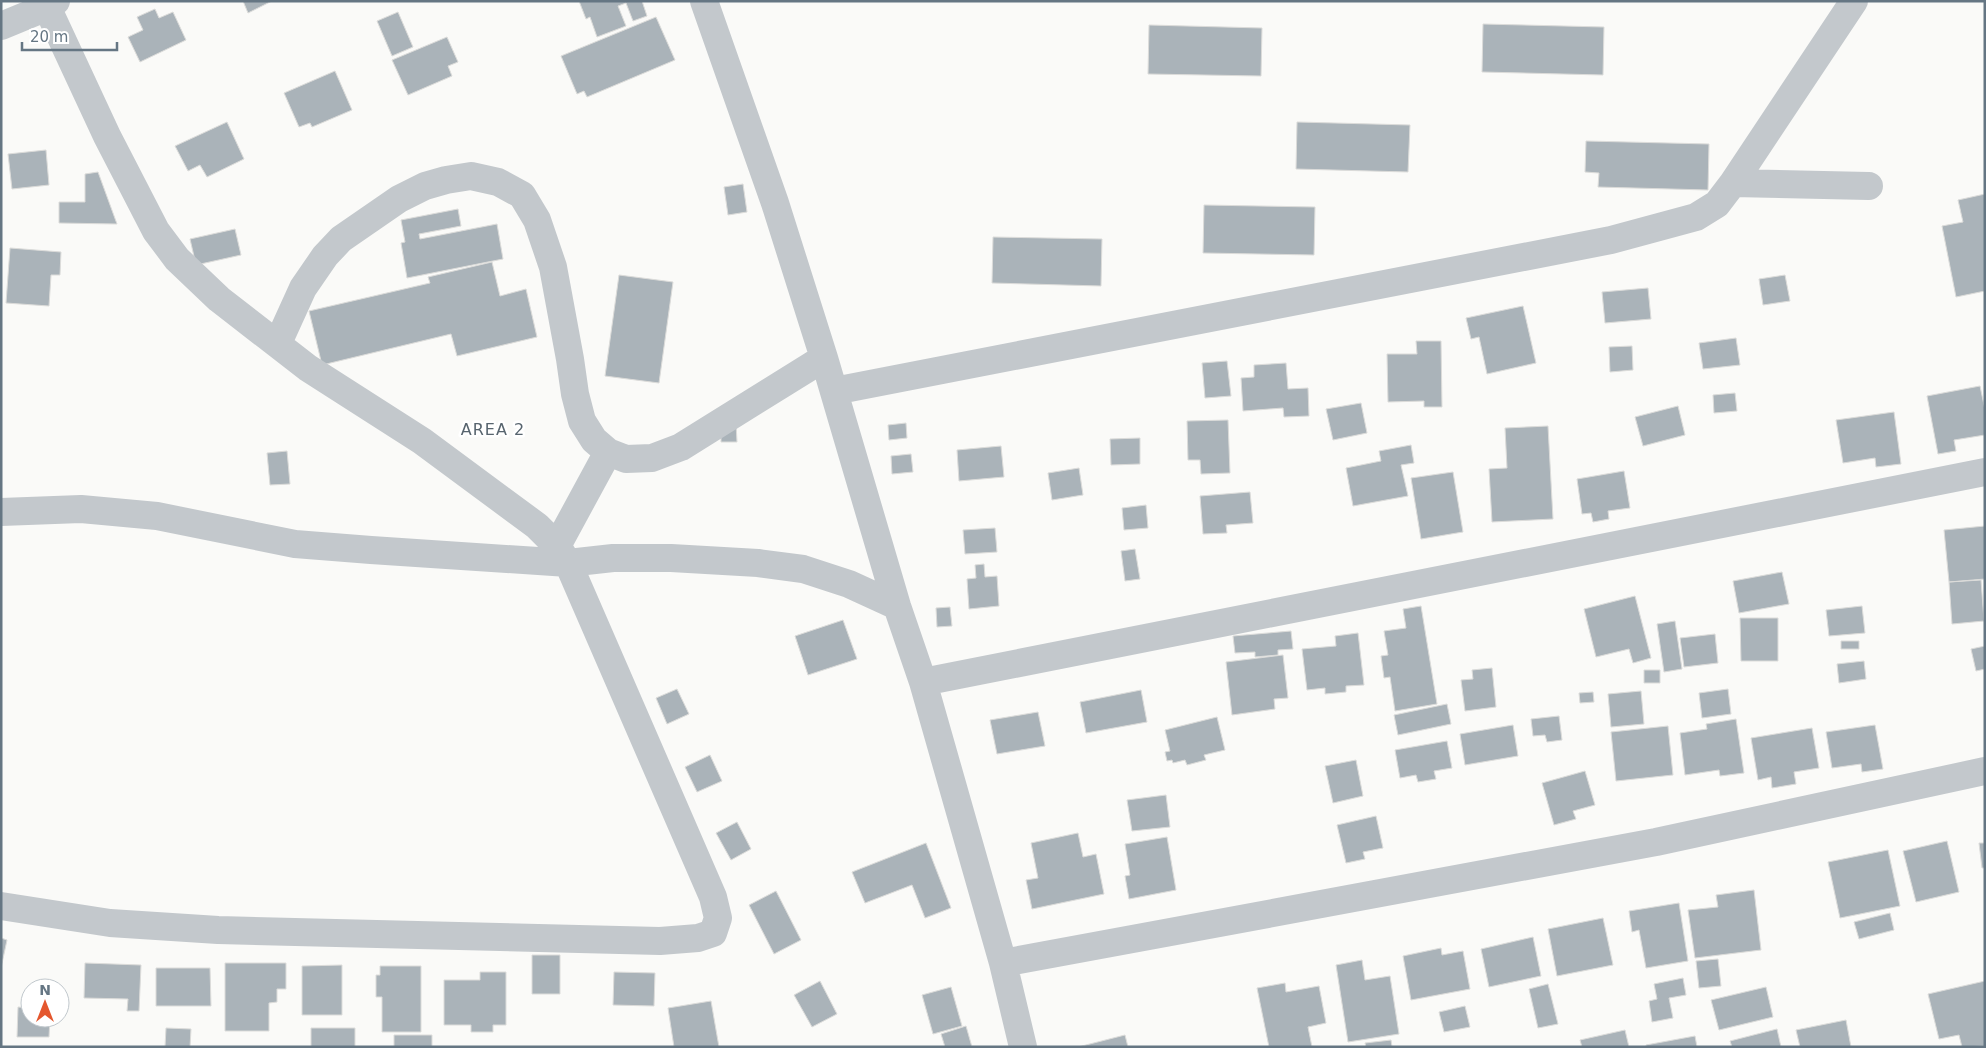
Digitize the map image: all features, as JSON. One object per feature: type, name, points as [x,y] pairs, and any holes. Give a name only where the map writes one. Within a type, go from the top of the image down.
[{"type":"street","points":[[704,1],[776,203],[834,390],[897,606],[922,682],[1003,962],[1022,1047]]},
{"type":"street","points":[[834,390],[1611,240],[1696,217],[1717,204],[1733,183],[1854,1]]},
{"type":"street","points":[[1,26],[52,4],[106,136],[156,231],[177,259],[219,299],[314,372],[422,441],[538,526],[563,554],[713,897],[718,918],[713,933],[698,938],[660,941],[218,930],[110,923],[1,906]]},
{"type":"street","points":[[278,343],[303,288],[324,256],[341,239],[399,199],[425,186],[471,176],[498,182],[522,196],[538,220],[553,267],[575,394],[582,421],[594,440],[608,452],[626,458],[652,458],[682,447],[824,358]]},
{"type":"street","points":[[1733,183],[1869,186]]},
{"type":"street","points":[[563,554],[608,452]]},
{"type":"street","points":[[922,682],[1985,472]]},
{"type":"street","points":[[1,512],[81,509],[157,516],[296,544],[758,563],[794,568],[849,584],[897,606]]},
{"type":"street","points":[[1003,962],[1656,842],[1985,771]]},
{"type":"building","points":[[243,1],[272,1],[248,13]]},
{"type":"building","points":[[579,1],[642,1],[647,16],[633,21],[626,3],[618,6],[626,26],[597,37],[590,17],[586,19]]},
{"type":"building","points":[[155,9],[159,18],[173,12],[186,40],[140,62],[128,37],[143,30],[137,17]]},
{"type":"building","points":[[398,12],[413,47],[392,56],[377,21]]},
{"type":"building","points":[[656,17],[675,60],[587,97],[584,91],[577,94],[561,56]]},
{"type":"building","points":[[1483,24],[1604,27],[1603,75],[1482,72]]},
{"type":"building","points":[[1149,25],[1262,28],[1261,76],[1148,74]]},
{"type":"building","points":[[447,37],[458,62],[448,66],[452,76],[408,95],[392,60]]},
{"type":"building","points":[[335,71],[352,110],[312,127],[310,123],[299,127],[284,93]]},
{"type":"building","points":[[227,122],[244,159],[207,177],[200,165],[188,171],[175,146]]},
{"type":"building","points":[[1297,122],[1410,125],[1408,172],[1296,169]]},
{"type":"building","points":[[1586,141],[1709,144],[1708,190],[1598,187],[1599,173],[1585,172]]},
{"type":"building","points":[[46,150],[49,185],[12,189],[8,154]]},
{"type":"building","points":[[98,172],[117,224],[59,223],[59,202],[85,202],[85,174]]},
{"type":"building","points":[[743,184],[747,212],[728,215],[724,187]]},
{"type":"building","points":[[1985,194],[1985,291],[1956,297],[1942,226],[1963,222],[1958,200]]},
{"type":"building","points":[[1204,205],[1315,207],[1314,255],[1203,253]]},
{"type":"building","points":[[458,209],[461,226],[419,234],[420,239],[497,224],[503,259],[407,278],[401,243],[405,242],[401,220]]},
{"type":"building","points":[[235,229],[241,255],[196,265],[190,239]]},
{"type":"building","points":[[993,237],[1102,239],[1101,286],[992,283]]},
{"type":"building","points":[[10,248],[61,252],[60,275],[51,275],[49,306],[6,303]]},
{"type":"building","points":[[492,262],[500,296],[526,289],[537,337],[457,356],[451,334],[322,365],[309,311],[430,283],[428,277]]},
{"type":"building","points":[[619,275],[673,282],[659,383],[605,376]]},
{"type":"building","points":[[1785,275],[1790,301],[1763,305],[1759,279]]},
{"type":"building","points":[[1648,288],[1651,319],[1605,323],[1602,292]]},
{"type":"building","points":[[1523,306],[1536,363],[1487,374],[1479,337],[1471,339],[1466,318]]},
{"type":"building","points":[[1736,338],[1740,365],[1703,369],[1699,343]]},
{"type":"building","points":[[1416,341],[1441,341],[1442,407],[1424,407],[1424,401],[1388,402],[1387,354],[1417,354]]},
{"type":"building","points":[[1632,346],[1633,370],[1610,372],[1609,347]]},
{"type":"building","points":[[1227,361],[1231,396],[1205,398],[1202,363]]},
{"type":"building","points":[[1286,363],[1288,389],[1308,388],[1309,416],[1284,417],[1283,408],[1243,411],[1241,378],[1254,377],[1254,365]]},
{"type":"building","points":[[1980,386],[1985,410],[1985,435],[1954,440],[1956,451],[1938,454],[1927,396]]},
{"type":"building","points":[[1735,393],[1737,411],[1714,413],[1713,395]]},
{"type":"building","points":[[1361,403],[1367,433],[1333,440],[1326,409]]},
{"type":"building","points":[[1678,406],[1685,435],[1643,446],[1635,417]]},
{"type":"building","points":[[1894,412],[1901,464],[1876,467],[1875,458],[1843,463],[1836,420]]},
{"type":"building","points":[[1228,420],[1230,473],[1201,474],[1200,460],[1188,460],[1187,421]]},
{"type":"building","points":[[721,423],[736,423],[737,442],[721,442]]},
{"type":"building","points":[[906,423],[907,438],[889,440],[888,425]]},
{"type":"building","points":[[1548,426],[1553,519],[1492,522],[1489,469],[1507,468],[1505,428]]},
{"type":"building","points":[[1140,438],[1140,464],[1111,465],[1110,439]]},
{"type":"building","points":[[1411,445],[1414,463],[1401,465],[1408,496],[1353,506],[1346,468],[1381,461],[1379,451]]},
{"type":"building","points":[[1001,446],[1004,477],[959,481],[957,450]]},
{"type":"building","points":[[287,451],[290,484],[270,485],[267,453]]},
{"type":"building","points":[[911,454],[913,472],[892,474],[891,456]]},
{"type":"building","points":[[1079,468],[1083,495],[1052,500],[1048,473]]},
{"type":"building","points":[[1624,471],[1630,508],[1608,511],[1609,519],[1593,522],[1591,513],[1582,514],[1577,479]]},
{"type":"building","points":[[1453,472],[1463,532],[1421,539],[1411,478]]},
{"type":"building","points":[[1250,492],[1253,523],[1226,525],[1227,533],[1203,534],[1200,496]]},
{"type":"building","points":[[1146,505],[1148,528],[1124,530],[1122,508]]},
{"type":"building","points":[[1985,526],[1985,579],[1949,582],[1944,530]]},
{"type":"building","points":[[995,528],[997,552],[965,554],[963,530]]},
{"type":"building","points":[[1135,549],[1140,579],[1125,581],[1121,551]]},
{"type":"building","points":[[984,564],[985,577],[997,576],[999,606],[969,609],[967,579],[976,578],[975,565]]},
{"type":"building","points":[[1782,572],[1789,604],[1739,613],[1733,581]]},
{"type":"building","points":[[1981,580],[1984,621],[1952,624],[1949,582]]},
{"type":"building","points":[[1635,596],[1651,658],[1633,663],[1629,649],[1596,657],[1584,609]]},
{"type":"building","points":[[1421,606],[1437,704],[1395,711],[1390,677],[1384,678],[1381,656],[1388,655],[1384,631],[1406,628],[1403,609]]},
{"type":"building","points":[[1862,606],[1865,633],[1829,636],[1826,610]]},
{"type":"building","points":[[950,607],[952,626],[937,627],[936,608]]},
{"type":"building","points":[[1740,618],[1778,618],[1778,661],[1741,661]]},
{"type":"building","points":[[843,620],[857,659],[808,675],[795,636]]},
{"type":"building","points":[[1675,621],[1682,669],[1664,672],[1657,624]]},
{"type":"building","points":[[1291,631],[1293,649],[1278,650],[1278,655],[1255,657],[1255,652],[1235,653],[1233,636]]},
{"type":"building","points":[[1358,633],[1364,685],[1346,686],[1346,692],[1325,694],[1325,688],[1307,690],[1302,649],[1336,646],[1335,636]]},
{"type":"building","points":[[1715,634],[1718,663],[1684,667],[1680,638]]},
{"type":"building","points":[[1841,641],[1859,641],[1859,649],[1841,649]]},
{"type":"building","points":[[1985,646],[1985,669],[1976,671],[1971,649]]},
{"type":"building","points":[[1283,655],[1288,698],[1274,699],[1275,709],[1232,715],[1226,662]]},
{"type":"building","points":[[1864,661],[1866,679],[1839,683],[1837,664]]},
{"type":"building","points":[[1492,668],[1496,707],[1465,711],[1461,680],[1473,679],[1472,670]]},
{"type":"building","points":[[1644,670],[1660,670],[1660,683],[1644,683]]},
{"type":"building","points":[[677,689],[689,714],[667,724],[656,698]]},
{"type":"building","points":[[1728,689],[1731,714],[1702,718],[1699,693]]},
{"type":"building","points":[[1141,690],[1147,722],[1086,733],[1080,702]]},
{"type":"building","points":[[1641,691],[1644,724],[1611,727],[1608,694]]},
{"type":"building","points":[[1593,692],[1594,702],[1580,703],[1579,693]]},
{"type":"building","points":[[1447,704],[1451,724],[1398,735],[1394,715]]},
{"type":"building","points":[[1038,712],[1045,746],[997,754],[990,720]]},
{"type":"building","points":[[1559,716],[1562,740],[1547,742],[1545,735],[1533,736],[1531,719]]},
{"type":"building","points":[[1217,717],[1225,750],[1204,755],[1206,760],[1187,765],[1185,760],[1173,763],[1172,760],[1167,761],[1165,752],[1170,751],[1165,730]]},
{"type":"building","points":[[1736,719],[1744,773],[1720,776],[1719,770],[1685,775],[1680,733],[1707,729],[1706,724]]},
{"type":"building","points":[[1513,725],[1518,756],[1465,765],[1460,734]]},
{"type":"building","points":[[1875,725],[1883,769],[1862,772],[1861,764],[1832,768],[1826,732]]},
{"type":"building","points":[[1668,726],[1673,775],[1616,781],[1611,732]]},
{"type":"building","points":[[1812,728],[1819,768],[1794,772],[1796,784],[1772,788],[1771,777],[1758,780],[1751,738]]},
{"type":"building","points":[[1447,741],[1452,768],[1434,771],[1436,779],[1418,782],[1416,775],[1400,778],[1395,750]]},
{"type":"building","points":[[710,755],[722,781],[697,792],[685,767]]},
{"type":"building","points":[[1356,760],[1363,796],[1333,803],[1325,766]]},
{"type":"building","points":[[1585,771],[1595,805],[1573,811],[1576,819],[1554,825],[1542,783]]},
{"type":"building","points":[[1166,795],[1170,827],[1132,831],[1127,800]]},
{"type":"building","points":[[1376,816],[1383,848],[1363,852],[1365,859],[1346,863],[1337,825]]},
{"type":"building","points":[[737,822],[751,849],[731,860],[716,833]]},
{"type":"building","points":[[1078,833],[1083,857],[1096,854],[1104,894],[1032,909],[1026,880],[1038,878],[1031,843]]},
{"type":"building","points":[[1167,837],[1176,890],[1129,899],[1125,876],[1130,875],[1125,844]]},
{"type":"building","points":[[1947,841],[1959,892],[1916,902],[1903,851]]},
{"type":"building","points":[[926,843],[951,908],[925,918],[912,885],[865,903],[852,872]]},
{"type":"building","points":[[1979,843],[1985,843],[1985,868],[1982,868]]},
{"type":"building","points":[[1888,850],[1900,906],[1840,918],[1828,862]]},
{"type":"building","points":[[1754,890],[1761,950],[1695,958],[1688,910],[1718,907],[1716,895]]},
{"type":"building","points":[[776,891],[801,940],[774,954],[749,905]]},
{"type":"building","points":[[1679,903],[1688,961],[1646,968],[1639,930],[1632,932],[1629,911]]},
{"type":"building","points":[[1890,913],[1894,930],[1859,939],[1854,922]]},
{"type":"building","points":[[1603,918],[1613,965],[1557,976],[1548,929]]},
{"type":"building","points":[[1533,937],[1541,976],[1489,987],[1481,949]]},
{"type":"building","points":[[1,938],[7,940],[1,968]]},
{"type":"building","points":[[1441,948],[1442,955],[1463,951],[1470,989],[1411,1000],[1403,956]]},
{"type":"building","points":[[532,955],[560,955],[560,994],[532,994]]},
{"type":"building","points":[[1718,959],[1721,986],[1699,988],[1696,961]]},
{"type":"building","points":[[1362,960],[1365,980],[1390,976],[1399,1034],[1348,1042],[1336,965]]},
{"type":"building","points":[[85,963],[141,965],[139,1011],[127,1011],[128,999],[84,998]]},
{"type":"building","points":[[225,963],[286,963],[286,989],[277,989],[277,1002],[269,1003],[269,1031],[225,1031]]},
{"type":"building","points":[[342,965],[342,1015],[302,1015],[302,966]]},
{"type":"building","points":[[380,966],[421,966],[421,1032],[382,1032],[382,997],[376,997],[376,975],[380,975]]},
{"type":"building","points":[[156,968],[210,968],[211,1006],[156,1006]]},
{"type":"building","points":[[480,972],[506,972],[506,1025],[493,1025],[493,1032],[471,1032],[471,1025],[444,1025],[444,980],[480,980]]},
{"type":"building","points":[[614,972],[655,973],[654,1006],[613,1005]]},
{"type":"building","points":[[1683,978],[1686,995],[1669,998],[1673,1018],[1652,1022],[1649,1001],[1657,999],[1654,984]]},
{"type":"building","points":[[820,981],[837,1014],[812,1027],[794,995]]},
{"type":"building","points":[[1985,981],[1985,1046],[1962,1047],[1959,1035],[1939,1039],[1928,994]]},
{"type":"building","points":[[1285,983],[1286,992],[1319,986],[1326,1023],[1308,1027],[1312,1047],[1269,1047],[1257,988]]},
{"type":"building","points":[[1548,984],[1558,1024],[1538,1028],[1529,989]]},
{"type":"building","points":[[951,987],[962,1026],[933,1034],[922,995]]},
{"type":"building","points":[[1766,987],[1773,1017],[1719,1030],[1711,1000]]},
{"type":"building","points":[[711,1001],[719,1047],[674,1047],[668,1008]]},
{"type":"building","points":[[1465,1006],[1470,1027],[1444,1032],[1439,1012]]},
{"type":"building","points":[[18,1007],[20,1007],[20,1028],[49,1028],[49,1037],[17,1037]]},
{"type":"building","points":[[1846,1020],[1851,1047],[1800,1047],[1796,1030]]},
{"type":"building","points":[[966,1026],[972,1047],[945,1047],[941,1034]]},
{"type":"building","points":[[166,1028],[191,1029],[190,1047],[165,1047]]},
{"type":"building","points":[[311,1028],[355,1028],[355,1047],[311,1047]]},
{"type":"building","points":[[1777,1029],[1781,1047],[1732,1047],[1730,1041]]},
{"type":"building","points":[[1625,1030],[1629,1047],[1582,1047],[1580,1040]]},
{"type":"building","points":[[394,1035],[432,1035],[432,1047],[394,1047]]},
{"type":"building","points":[[1125,1035],[1128,1047],[1078,1047]]},
{"type":"building","points":[[1695,1036],[1697,1047],[1646,1047],[1646,1045]]},
{"type":"building","points":[[1391,1040],[1392,1047],[1366,1047],[1365,1043]]},
{"type":"district","name":"AREA 2","points":[[493,429]]}]
